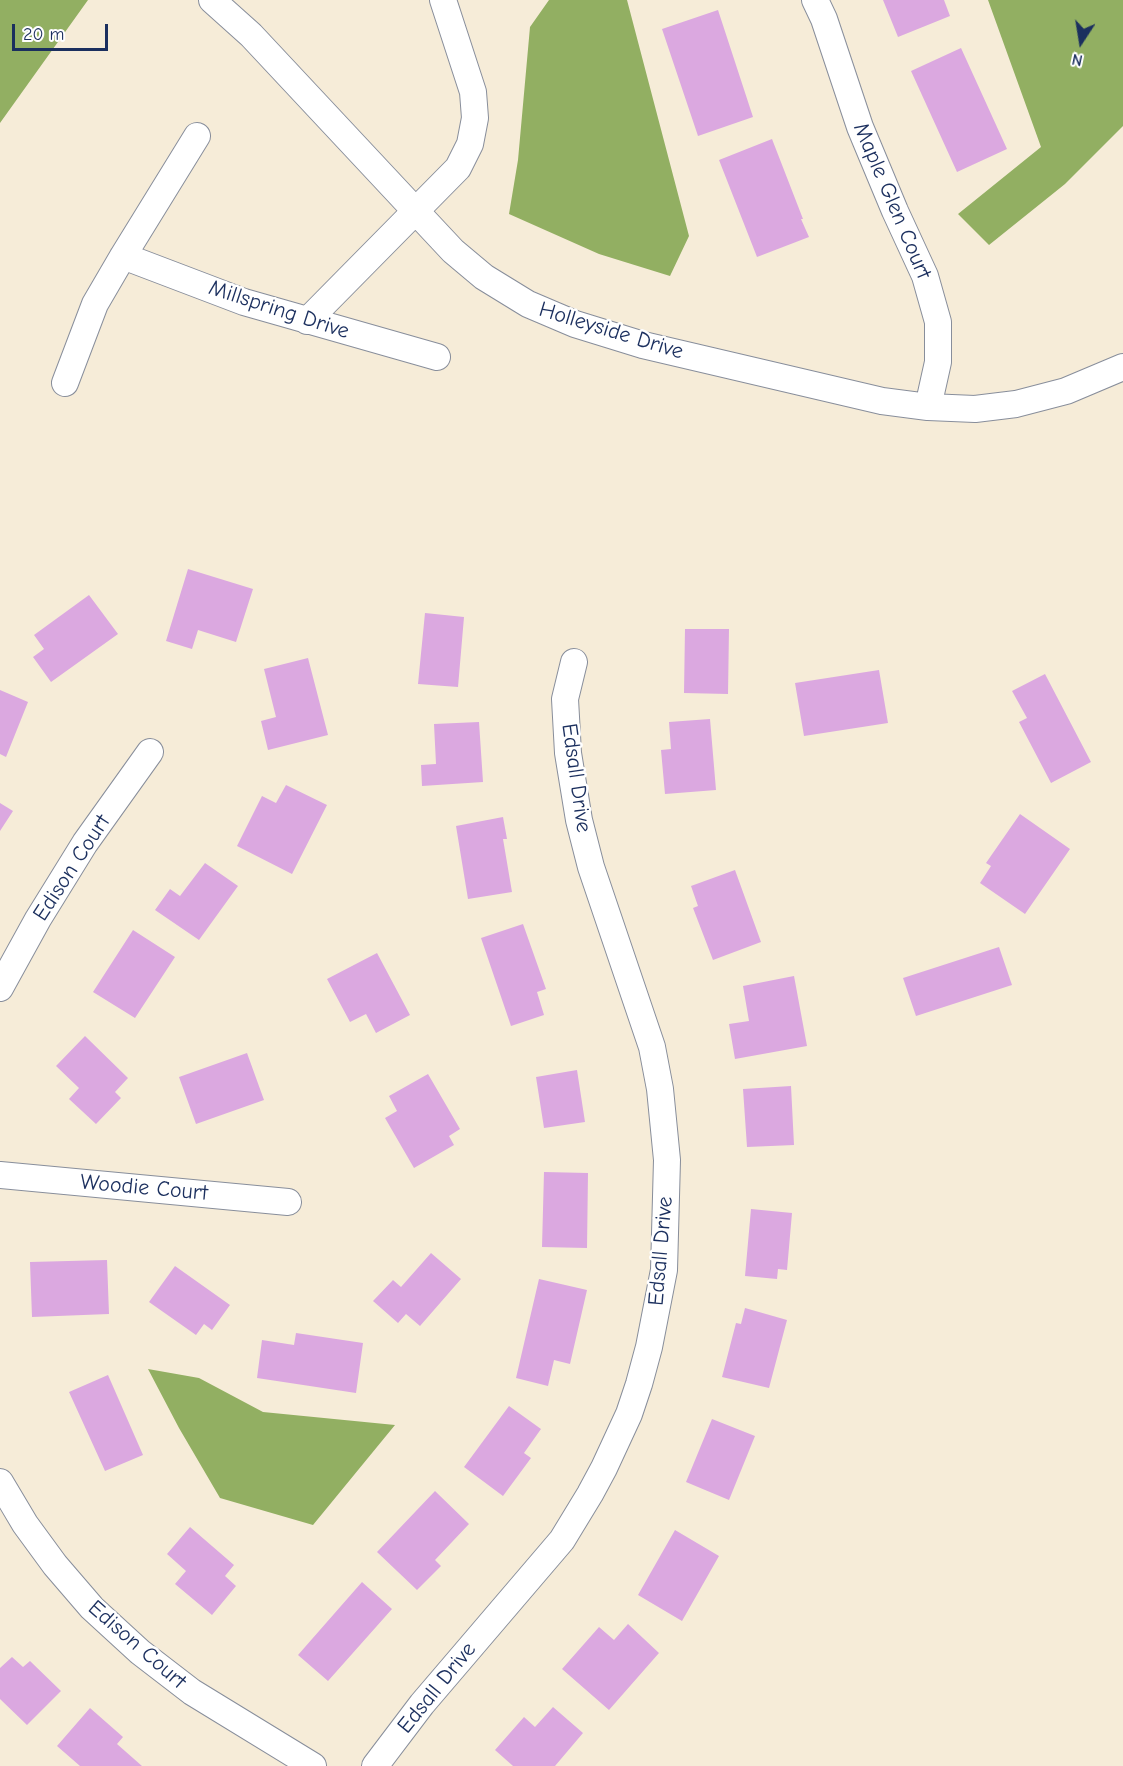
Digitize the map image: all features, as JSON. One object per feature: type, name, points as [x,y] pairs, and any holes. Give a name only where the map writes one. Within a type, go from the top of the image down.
[{"type":"street","name":"Holleyside Drive","points":[[212,0],[251,34],[453,251],[484,277],[528,304],[575,324],[643,345],[882,401],[928,407],[975,409],[1016,404],[1066,391],[1123,367]]},
{"type":"street","points":[[307,321],[458,168],[470,144],[475,118],[473,92],[443,0]]},
{"type":"street","name":"Maple Glen Court","points":[[815,0],[824,19],[860,127],[895,211],[926,276],[938,322],[938,362],[928,407]]},
{"type":"street","points":[[65,383],[95,304],[197,136]]},
{"type":"street","name":"Millspring Drive","points":[[123,256],[244,302],[437,357]]},
{"type":"street","name":"Edsall Drive","points":[[375,1766],[423,1704],[562,1540],[590,1494],[629,1414],[649,1347],[662,1281],[666,1231],[667,1160],[660,1089],[652,1047],[591,867],[579,819],[568,753],[566,699],[574,662]]},
{"type":"street","name":"Edison Court","points":[[0,988],[38,919],[85,843],[150,752]]},
{"type":"street","name":"Woodie Court","points":[[0,1175],[288,1202]]},
{"type":"street","name":"Edison Court","points":[[0,1482],[25,1524],[55,1565],[92,1608],[140,1652],[192,1692],[313,1766]]},
{"type":"green space","points":[[0,0],[88,0],[0,123]]},
{"type":"green space","points":[[549,0],[627,0],[689,236],[670,276],[599,254],[509,214],[518,160],[530,27]]},
{"type":"green space","points":[[988,0],[1123,0],[1123,126],[1065,184],[989,245],[958,214],[1041,147]]},
{"type":"green space","points":[[148,1369],[199,1378],[263,1412],[395,1425],[313,1525],[220,1498]]},
{"type":"building","points":[[883,0],[944,0],[950,16],[898,37]]},
{"type":"building","points":[[718,10],[753,117],[698,136],[662,29]]},
{"type":"building","points":[[961,48],[1007,149],[957,172],[911,71]]},
{"type":"building","points":[[772,139],[809,237],[757,257],[719,160]]},
{"type":"building","points":[[188,569],[253,589],[236,642],[198,630],[192,649],[166,641]]},
{"type":"building","points":[[89,595],[118,634],[51,682],[33,657],[44,649],[34,635]]},
{"type":"building","points":[[425,613],[464,617],[458,687],[418,684]]},
{"type":"building","points":[[685,629],[729,629],[728,694],[684,693]]},
{"type":"building","points":[[308,658],[328,735],[268,750],[261,721],[276,717],[264,669]]},
{"type":"building","points":[[879,670],[888,723],[804,736],[795,683]]},
{"type":"building","points":[[1045,674],[1091,762],[1051,783],[1019,722],[1027,718],[1012,691]]},
{"type":"building","points":[[0,690],[28,702],[6,757],[0,754]]},
{"type":"building","points":[[710,719],[716,790],[665,794],[661,750],[671,749],[669,722]]},
{"type":"building","points":[[479,722],[483,782],[422,786],[421,765],[436,764],[434,724]]},
{"type":"building","points":[[286,785],[327,805],[292,874],[237,846],[262,796],[276,803]]},
{"type":"building","points":[[0,803],[13,811],[0,831]]},
{"type":"building","points":[[1020,814],[1070,849],[1025,914],[980,883],[991,866],[986,863]]},
{"type":"building","points":[[503,817],[507,839],[503,839],[512,892],[468,899],[456,826]]},
{"type":"building","points":[[205,863],[238,886],[199,940],[155,910],[170,889],[180,896]]},
{"type":"building","points":[[735,870],[761,942],[713,960],[693,908],[698,906],[691,886]]},
{"type":"building","points":[[523,924],[546,989],[537,992],[544,1015],[511,1026],[481,938]]},
{"type":"building","points":[[133,930],[175,957],[135,1018],[93,992]]},
{"type":"building","points":[[999,947],[1012,985],[916,1016],[903,978]]},
{"type":"building","points":[[377,953],[410,1015],[376,1033],[366,1014],[350,1022],[327,979]]},
{"type":"building","points":[[794,976],[807,1046],[735,1059],[729,1024],[749,1021],[743,986]]},
{"type":"building","points":[[85,1036],[128,1078],[115,1092],[121,1098],[96,1124],[69,1099],[79,1088],[56,1066]]},
{"type":"building","points":[[247,1053],[264,1100],[196,1124],[179,1077]]},
{"type":"building","points":[[577,1070],[585,1122],[544,1128],[536,1077]]},
{"type":"building","points":[[428,1074],[460,1129],[449,1136],[454,1145],[414,1168],[385,1118],[397,1111],[389,1096]]},
{"type":"building","points":[[791,1086],[794,1145],[747,1147],[743,1089]]},
{"type":"building","points":[[544,1172],[588,1173],[587,1248],[542,1247]]},
{"type":"building","points":[[751,1209],[792,1213],[787,1270],[778,1269],[777,1279],[745,1276]]},
{"type":"building","points":[[431,1253],[461,1279],[420,1326],[406,1314],[398,1323],[373,1301],[393,1280],[401,1287]]},
{"type":"building","points":[[107,1260],[109,1314],[32,1317],[30,1262]]},
{"type":"building","points":[[175,1266],[230,1305],[212,1330],[204,1324],[196,1335],[149,1302]]},
{"type":"building","points":[[539,1279],[587,1290],[570,1364],[554,1360],[548,1386],[516,1378]]},
{"type":"building","points":[[745,1308],[787,1320],[769,1388],[722,1377],[736,1323],[741,1324]]},
{"type":"building","points":[[296,1333],[363,1343],[356,1393],[257,1378],[262,1340],[294,1345]]},
{"type":"building","points":[[108,1375],[143,1455],[105,1471],[69,1392]]},
{"type":"building","points":[[509,1406],[541,1429],[524,1453],[531,1458],[503,1496],[464,1467]]},
{"type":"building","points":[[712,1419],[755,1436],[729,1500],[686,1482]]},
{"type":"building","points":[[435,1491],[469,1524],[435,1560],[441,1566],[417,1590],[377,1552]]},
{"type":"building","points":[[190,1527],[234,1565],[225,1576],[236,1586],[212,1615],[175,1584],[186,1571],[167,1554]]},
{"type":"building","points":[[675,1530],[719,1556],[682,1621],[638,1595]]},
{"type":"building","points":[[362,1582],[392,1609],[328,1681],[298,1655]]},
{"type":"building","points":[[628,1624],[659,1653],[609,1710],[562,1669],[599,1627],[614,1640]]},
{"type":"building","points":[[12,1657],[23,1667],[30,1661],[61,1691],[27,1725],[0,1699],[0,1668]]},
{"type":"building","points":[[553,1707],[583,1733],[555,1766],[513,1766],[495,1750],[524,1717],[535,1727]]},
{"type":"building","points":[[90,1708],[123,1737],[117,1744],[142,1766],[80,1766],[57,1746]]}]
